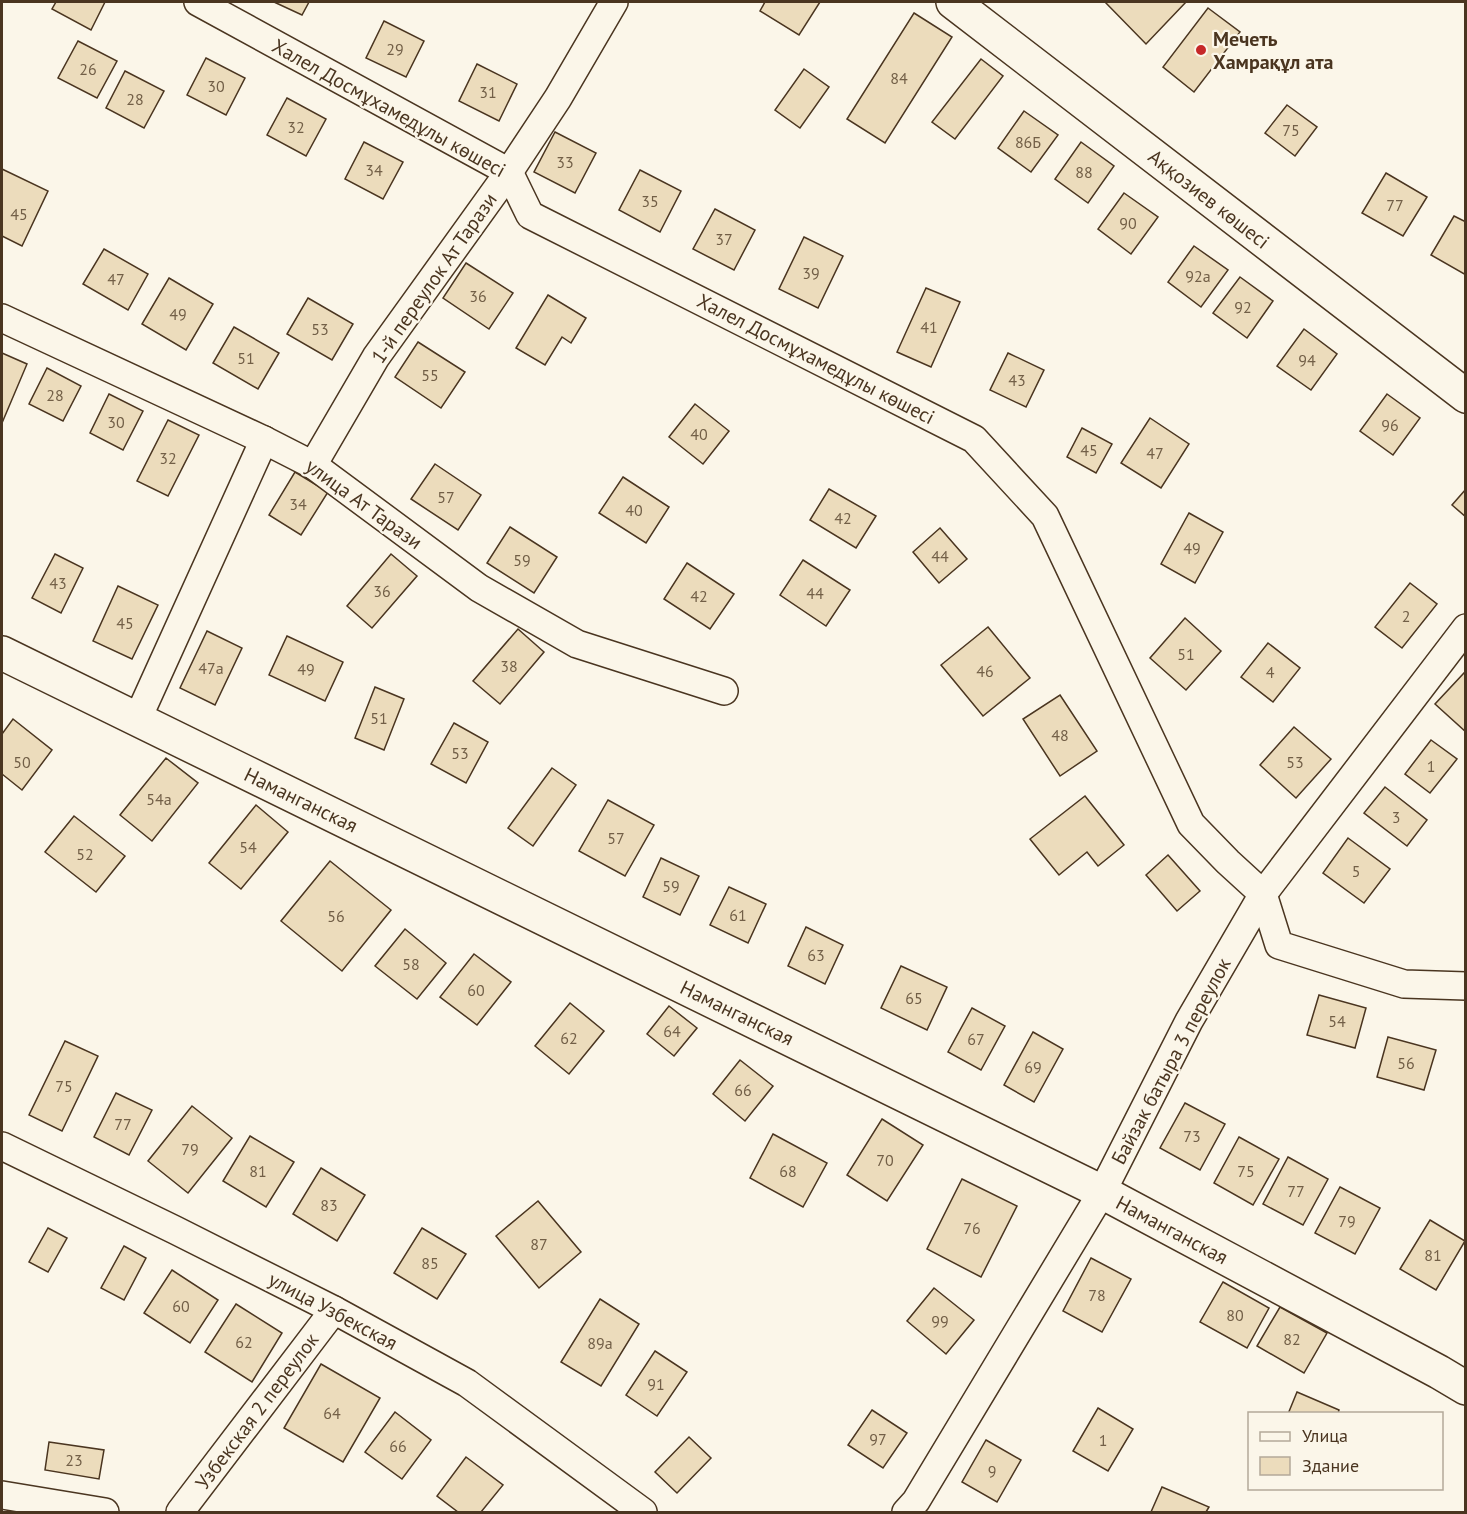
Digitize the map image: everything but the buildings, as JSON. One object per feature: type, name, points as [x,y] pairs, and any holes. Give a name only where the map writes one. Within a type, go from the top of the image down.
[{"type":"street","name":"Халел Досмұхамедұлы көшесі","points":[[198,2],[509,172],[530,215],[974,439],[1045,516],[1191,824],[1263,894]]},
{"type":"street","name":"1-й переулок Ат Тарази","points":[[313,465],[376,357],[509,172],[558,98],[614,2]]},
{"type":"street","name":"Аққозиев көшесі","points":[[953,2],[1466,396]]},
{"type":"street","name":"улица Ат Тарази","points":[[2,318],[313,465],[478,588],[577,644],[724,691]]},
{"type":"street","points":[[137,720],[264,440]]},
{"type":"street","name":"Байзак батыра 3 переулок","points":[[920,1508],[1102,1192],[1189,1021],[1263,894],[1466,628]]},
{"type":"street","name":"Наманганская","points":[[2,653],[1102,1192],[1466,1388]]},
{"type":"street","points":[[1263,894],[1279,945],[1404,984],[1466,986]]},
{"type":"street","name":"улица Узбекская","points":[[2,1146],[334,1310],[467,1383],[643,1512]]},
{"type":"street","name":"Узбекская 2 переулок","points":[[180,1512],[334,1310]]},
{"type":"street","points":[[2,1495],[105,1512]]},
{"type":"place","name":"Мечеть Хамрақұл ата","points":[[1201,50]]}]
